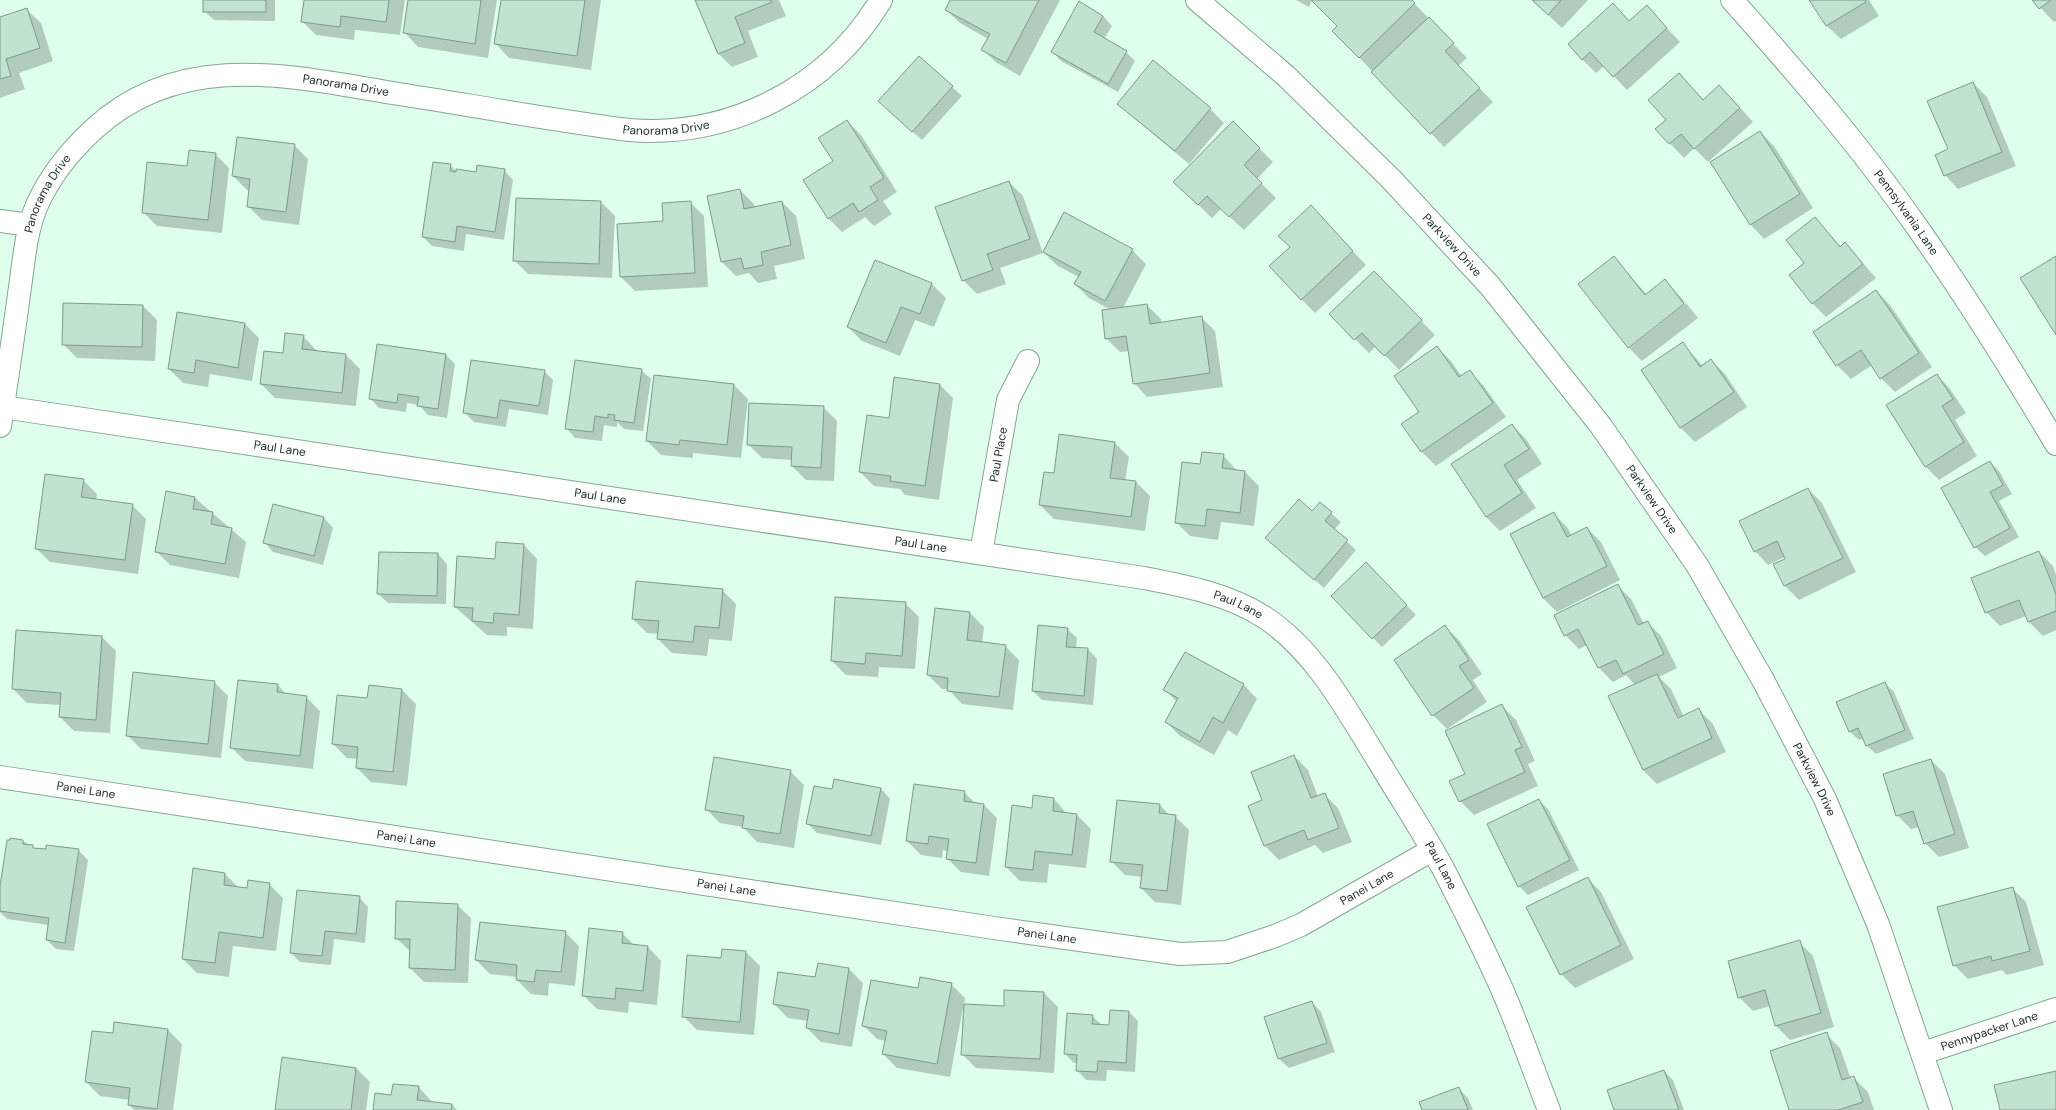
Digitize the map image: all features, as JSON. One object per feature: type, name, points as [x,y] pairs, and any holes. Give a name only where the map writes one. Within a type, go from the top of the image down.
[{"type":"street","name":"Panorama Drive","points":[[1,416],[30,225],[45,190],[70,155],[87,136],[105,119],[145,93],[167,85],[213,75],[238,74],[271,76],[304,79],[616,128],[650,132],[692,128],[715,124],[758,109],[782,98],[805,83],[847,47],[881,0]]},
{"type":"street","name":"Parkview Drive","points":[[1197,0],[1291,81],[1391,179],[1490,286],[1600,426],[1693,559],[1763,680],[1825,799],[1878,924],[1923,1053],[1941,1110]]},
{"type":"street","name":"Pennsylvania Lane","points":[[1732,0],[1836,122],[1917,227],[2014,373],[2056,444]]},
{"type":"street","points":[[0,221],[30,225]]},
{"type":"street","name":"Paul Place","points":[[981,553],[1008,400],[1028,361]]},
{"type":"street","name":"Paul Lane","points":[[1,416],[981,553],[1170,583],[1222,596],[1245,606],[1264,617],[1297,645],[1321,673],[1356,725],[1432,850],[1473,929],[1508,1003],[1549,1110]]},
{"type":"street","name":"Panei Lane","points":[[0,777],[994,928],[1180,954],[1227,952],[1275,936],[1301,925],[1432,850]]},
{"type":"street","name":"Pennypacker Lane","points":[[1923,1053],[2056,1009]]},
{"type":"building","points":[[203,0],[266,0],[266,12],[203,12]]},
{"type":"building","points":[[304,0],[389,0],[386,22],[341,16],[340,27],[301,22]]},
{"type":"building","points":[[408,0],[481,0],[475,44],[403,33]]},
{"type":"building","points":[[501,0],[585,0],[577,56],[494,44]]},
{"type":"building","points":[[695,0],[771,0],[772,2],[735,17],[745,43],[718,54]]},
{"type":"building","points":[[950,0],[1039,0],[1006,63],[981,50],[990,34],[945,10]]},
{"type":"building","points":[[1311,0],[1412,0],[1415,3],[1359,58],[1332,31],[1337,26]]},
{"type":"building","points":[[1532,0],[1561,0],[1548,15]]},
{"type":"building","points":[[1809,0],[1865,0],[1866,2],[1826,26]]},
{"type":"building","points":[[2032,0],[2051,0],[2039,9]]},
{"type":"building","points":[[1079,1],[1103,16],[1094,32],[1127,51],[1108,84],[1051,52]]},
{"type":"building","points":[[1613,3],[1629,21],[1647,5],[1667,28],[1613,77],[1590,52],[1582,60],[1568,44]]},
{"type":"building","points":[[27,8],[40,48],[6,59],[11,76],[0,79],[0,17]]},
{"type":"building","points":[[1429,17],[1454,43],[1445,51],[1480,88],[1430,134],[1371,72]]},
{"type":"building","points":[[919,56],[953,86],[912,132],[878,101]]},
{"type":"building","points":[[1153,60],[1211,108],[1175,151],[1117,104]]},
{"type":"building","points":[[1679,73],[1703,100],[1719,85],[1740,108],[1694,149],[1681,134],[1669,144],[1655,129],[1666,120],[1648,100]]},
{"type":"building","points":[[1973,82],[2002,152],[1944,176],[1935,155],[1948,149],[1927,101]]},
{"type":"building","points":[[847,120],[884,178],[870,187],[878,200],[859,212],[853,203],[828,219],[803,180],[833,161],[818,138]]},
{"type":"building","points":[[1233,121],[1260,148],[1244,165],[1262,183],[1229,217],[1207,196],[1198,205],[1173,182]]},
{"type":"building","points":[[1760,131],[1800,194],[1750,225],[1710,162]]},
{"type":"building","points":[[237,137],[295,144],[286,212],[247,207],[250,179],[232,176]]},
{"type":"building","points":[[189,150],[216,153],[208,220],[142,213],[147,162],[187,166]]},
{"type":"building","points":[[433,162],[451,164],[450,171],[456,172],[456,169],[476,172],[477,165],[505,169],[495,232],[457,226],[455,242],[422,237]]},
{"type":"building","points":[[1009,181],[1030,239],[987,254],[993,270],[962,281],[935,207]]},
{"type":"building","points":[[740,189],[744,209],[782,201],[791,245],[761,252],[763,265],[744,269],[741,258],[721,262],[707,196]]},
{"type":"building","points":[[516,198],[601,201],[599,264],[513,261]]},
{"type":"building","points":[[691,201],[695,273],[620,277],[617,224],[663,221],[662,203]]},
{"type":"building","points":[[1311,205],[1353,251],[1301,300],[1269,266],[1290,247],[1278,236]]},
{"type":"building","points":[[1064,212],[1133,249],[1105,301],[1074,284],[1081,272],[1043,252]]},
{"type":"building","points":[[1815,217],[1840,247],[1845,242],[1863,264],[1812,304],[1789,275],[1804,263],[1786,240]]},
{"type":"building","points":[[1614,256],[1645,295],[1665,279],[1684,304],[1628,348],[1578,284]]},
{"type":"building","points":[[2056,256],[2056,335],[2020,278]]},
{"type":"building","points":[[875,260],[932,283],[920,314],[901,307],[886,343],[847,327]]},
{"type":"building","points":[[1374,271],[1422,320],[1384,356],[1362,333],[1354,340],[1329,314]]},
{"type":"building","points":[[1876,290],[1919,353],[1880,379],[1861,350],[1836,366],[1813,332]]},
{"type":"building","points":[[63,303],[143,305],[142,347],[62,345]]},
{"type":"building","points":[[1147,304],[1150,324],[1202,316],[1210,373],[1133,384],[1126,336],[1105,339],[1102,310]]},
{"type":"building","points":[[177,312],[245,323],[238,368],[196,360],[194,373],[168,369]]},
{"type":"building","points":[[285,333],[304,335],[302,349],[346,354],[342,393],[260,384],[264,351],[283,353]]},
{"type":"building","points":[[1683,342],[1700,367],[1711,359],[1734,392],[1680,428],[1641,370]]},
{"type":"building","points":[[377,344],[446,354],[438,409],[417,406],[419,397],[398,394],[397,403],[369,399]]},
{"type":"building","points":[[1437,346],[1459,377],[1470,370],[1493,403],[1421,452],[1401,424],[1419,412],[1394,376]]},
{"type":"building","points":[[471,360],[545,370],[539,406],[500,400],[497,418],[463,413]]},
{"type":"building","points":[[575,360],[642,369],[634,423],[614,420],[615,415],[608,414],[608,418],[595,416],[593,432],[565,429]]},
{"type":"building","points":[[1937,374],[1953,399],[1942,406],[1964,442],[1925,467],[1886,405]]},
{"type":"building","points":[[654,375],[734,384],[727,445],[680,440],[679,445],[646,441]]},
{"type":"building","points":[[894,377],[940,384],[925,486],[890,481],[891,476],[859,472],[867,415],[889,418]]},
{"type":"building","points":[[749,403],[824,406],[821,468],[791,466],[792,447],[747,445]]},
{"type":"building","points":[[1512,424],[1529,449],[1504,465],[1522,493],[1486,517],[1451,464]]},
{"type":"building","points":[[1059,434],[1115,442],[1110,478],[1136,481],[1131,517],[1039,505],[1044,472],[1054,473]]},
{"type":"building","points":[[1202,452],[1224,454],[1222,468],[1245,471],[1240,513],[1207,509],[1205,526],[1175,523],[1182,462],[1200,464]]},
{"type":"building","points":[[1990,461],[2003,485],[1990,492],[2010,528],[1974,548],[1941,488]]},
{"type":"building","points":[[45,474],[84,479],[81,497],[133,504],[125,560],[35,549]]},
{"type":"building","points":[[1808,488],[1843,558],[1784,586],[1773,564],[1785,559],[1777,541],[1754,552],[1739,521]]},
{"type":"building","points":[[166,491],[195,497],[193,509],[213,512],[211,524],[232,528],[225,564],[155,552]]},
{"type":"building","points":[[1299,499],[1312,511],[1320,502],[1332,512],[1325,521],[1348,540],[1314,580],[1265,538]]},
{"type":"building","points":[[273,504],[324,517],[314,556],[263,543]]},
{"type":"building","points":[[1554,512],[1567,537],[1587,527],[1607,566],[1543,598],[1510,534]]},
{"type":"building","points":[[496,542],[524,544],[519,615],[494,613],[493,623],[472,621],[473,608],[454,607],[457,556],[495,559]]},
{"type":"building","points":[[2039,551],[2056,594],[2056,611],[2028,622],[2019,600],[1985,613],[1971,578]]},
{"type":"building","points":[[379,552],[438,553],[437,596],[377,594]]},
{"type":"building","points":[[1366,562],[1407,605],[1372,639],[1331,596]]},
{"type":"building","points":[[636,581],[723,589],[719,628],[695,626],[693,642],[657,639],[659,621],[632,619]]},
{"type":"building","points":[[1618,584],[1638,625],[1648,621],[1664,654],[1623,674],[1616,660],[1598,668],[1578,629],[1564,636],[1554,615]]},
{"type":"building","points":[[835,597],[906,602],[902,656],[866,653],[865,664],[831,661]]},
{"type":"building","points":[[935,608],[970,612],[967,640],[1006,645],[999,697],[947,691],[948,678],[927,675]]},
{"type":"building","points":[[1038,625],[1068,628],[1066,647],[1088,648],[1084,696],[1032,691]]},
{"type":"building","points":[[1445,625],[1469,660],[1459,666],[1474,688],[1432,716],[1394,660]]},
{"type":"building","points":[[16,630],[102,636],[96,720],[59,717],[61,693],[12,689]]},
{"type":"building","points":[[1185,652],[1244,684],[1223,723],[1213,717],[1200,742],[1165,722],[1178,698],[1163,690]]},
{"type":"building","points":[[133,672],[215,681],[208,744],[126,736]]},
{"type":"building","points":[[1657,674],[1678,718],[1699,708],[1712,738],[1643,770],[1608,696]]},
{"type":"building","points":[[238,680],[278,684],[277,692],[307,696],[300,756],[230,748]]},
{"type":"building","points":[[1885,682],[1905,730],[1866,746],[1858,728],[1849,732],[1836,702]]},
{"type":"building","points":[[369,685],[402,689],[393,772],[356,768],[358,747],[332,744],[337,695],[367,698]]},
{"type":"building","points":[[1502,704],[1522,747],[1515,750],[1525,772],[1459,802],[1449,781],[1465,774],[1445,731]]},
{"type":"building","points":[[1294,755],[1311,798],[1325,793],[1339,828],[1308,840],[1304,830],[1264,846],[1248,806],[1262,800],[1251,772]]},
{"type":"building","points":[[714,757],[791,770],[780,834],[742,828],[744,816],[705,810]]},
{"type":"building","points":[[1931,759],[1955,834],[1924,844],[1913,811],[1896,816],[1883,774]]},
{"type":"building","points":[[834,779],[881,788],[871,836],[806,824],[814,786],[832,789]]},
{"type":"building","points":[[914,784],[965,791],[964,801],[984,804],[976,863],[946,859],[949,839],[929,836],[928,844],[906,841]]},
{"type":"building","points":[[1033,795],[1054,798],[1053,811],[1077,814],[1072,855],[1035,851],[1033,870],[1005,867],[1012,805],[1032,808]]},
{"type":"building","points":[[1539,799],[1570,860],[1518,887],[1487,824]]},
{"type":"building","points":[[1117,800],[1160,804],[1159,813],[1176,815],[1167,891],[1140,888],[1143,865],[1110,862]]},
{"type":"building","points":[[10,838],[23,840],[23,844],[33,845],[33,848],[46,849],[46,845],[79,849],[65,943],[46,940],[49,918],[0,911],[0,886],[7,840],[10,840]]},
{"type":"building","points":[[193,868],[225,873],[224,885],[247,888],[248,880],[270,883],[263,938],[219,932],[215,963],[182,959]]},
{"type":"building","points":[[1588,877],[1621,945],[1560,975],[1526,907]]},
{"type":"building","points":[[2013,887],[2030,951],[1992,961],[1991,956],[1953,966],[1937,907]]},
{"type":"building","points":[[297,890],[360,896],[356,934],[325,931],[322,956],[290,953]]},
{"type":"building","points":[[396,901],[458,904],[455,970],[409,968],[410,939],[395,939]]},
{"type":"building","points":[[480,922],[566,931],[561,972],[536,970],[534,982],[516,980],[517,965],[475,960]]},
{"type":"building","points":[[589,928],[623,932],[622,943],[648,946],[643,991],[616,988],[615,999],[582,996]]},
{"type":"building","points":[[1800,940],[1821,1013],[1775,1026],[1765,990],[1738,998],[1728,961]]},
{"type":"building","points":[[722,949],[746,951],[740,1022],[682,1017],[687,955],[721,958]]},
{"type":"building","points":[[818,963],[849,968],[839,1034],[806,1028],[809,1010],[773,1004],[778,972],[815,977]]},
{"type":"building","points":[[920,977],[952,983],[937,1064],[882,1054],[887,1031],[862,1026],[871,980],[918,988]]},
{"type":"building","points":[[1004,990],[1044,992],[1040,1059],[961,1055],[964,1004],[1004,1006]]},
{"type":"building","points":[[1312,1001],[1327,1043],[1278,1059],[1264,1017]]},
{"type":"building","points":[[1110,1010],[1129,1011],[1126,1063],[1098,1061],[1097,1072],[1076,1071],[1077,1055],[1064,1054],[1067,1013],[1093,1015],[1092,1024],[1109,1025]]},
{"type":"building","points":[[114,1022],[168,1029],[157,1109],[128,1105],[130,1088],[85,1082],[92,1031],[113,1033]]},
{"type":"building","points":[[1827,1032],[1842,1080],[1854,1076],[1863,1102],[1838,1110],[1789,1110],[1770,1051]]},
{"type":"building","points":[[282,1057],[356,1068],[351,1110],[275,1110]]},
{"type":"building","points":[[1664,1070],[1679,1110],[1614,1110],[1607,1090]]},
{"type":"building","points":[[2056,1071],[2056,1110],[2000,1110],[1994,1085]]},
{"type":"building","points":[[393,1084],[419,1086],[417,1100],[452,1104],[451,1110],[373,1110],[375,1093],[391,1095]]},
{"type":"building","points":[[1459,1087],[1468,1110],[1422,1110],[1419,1102]]}]
